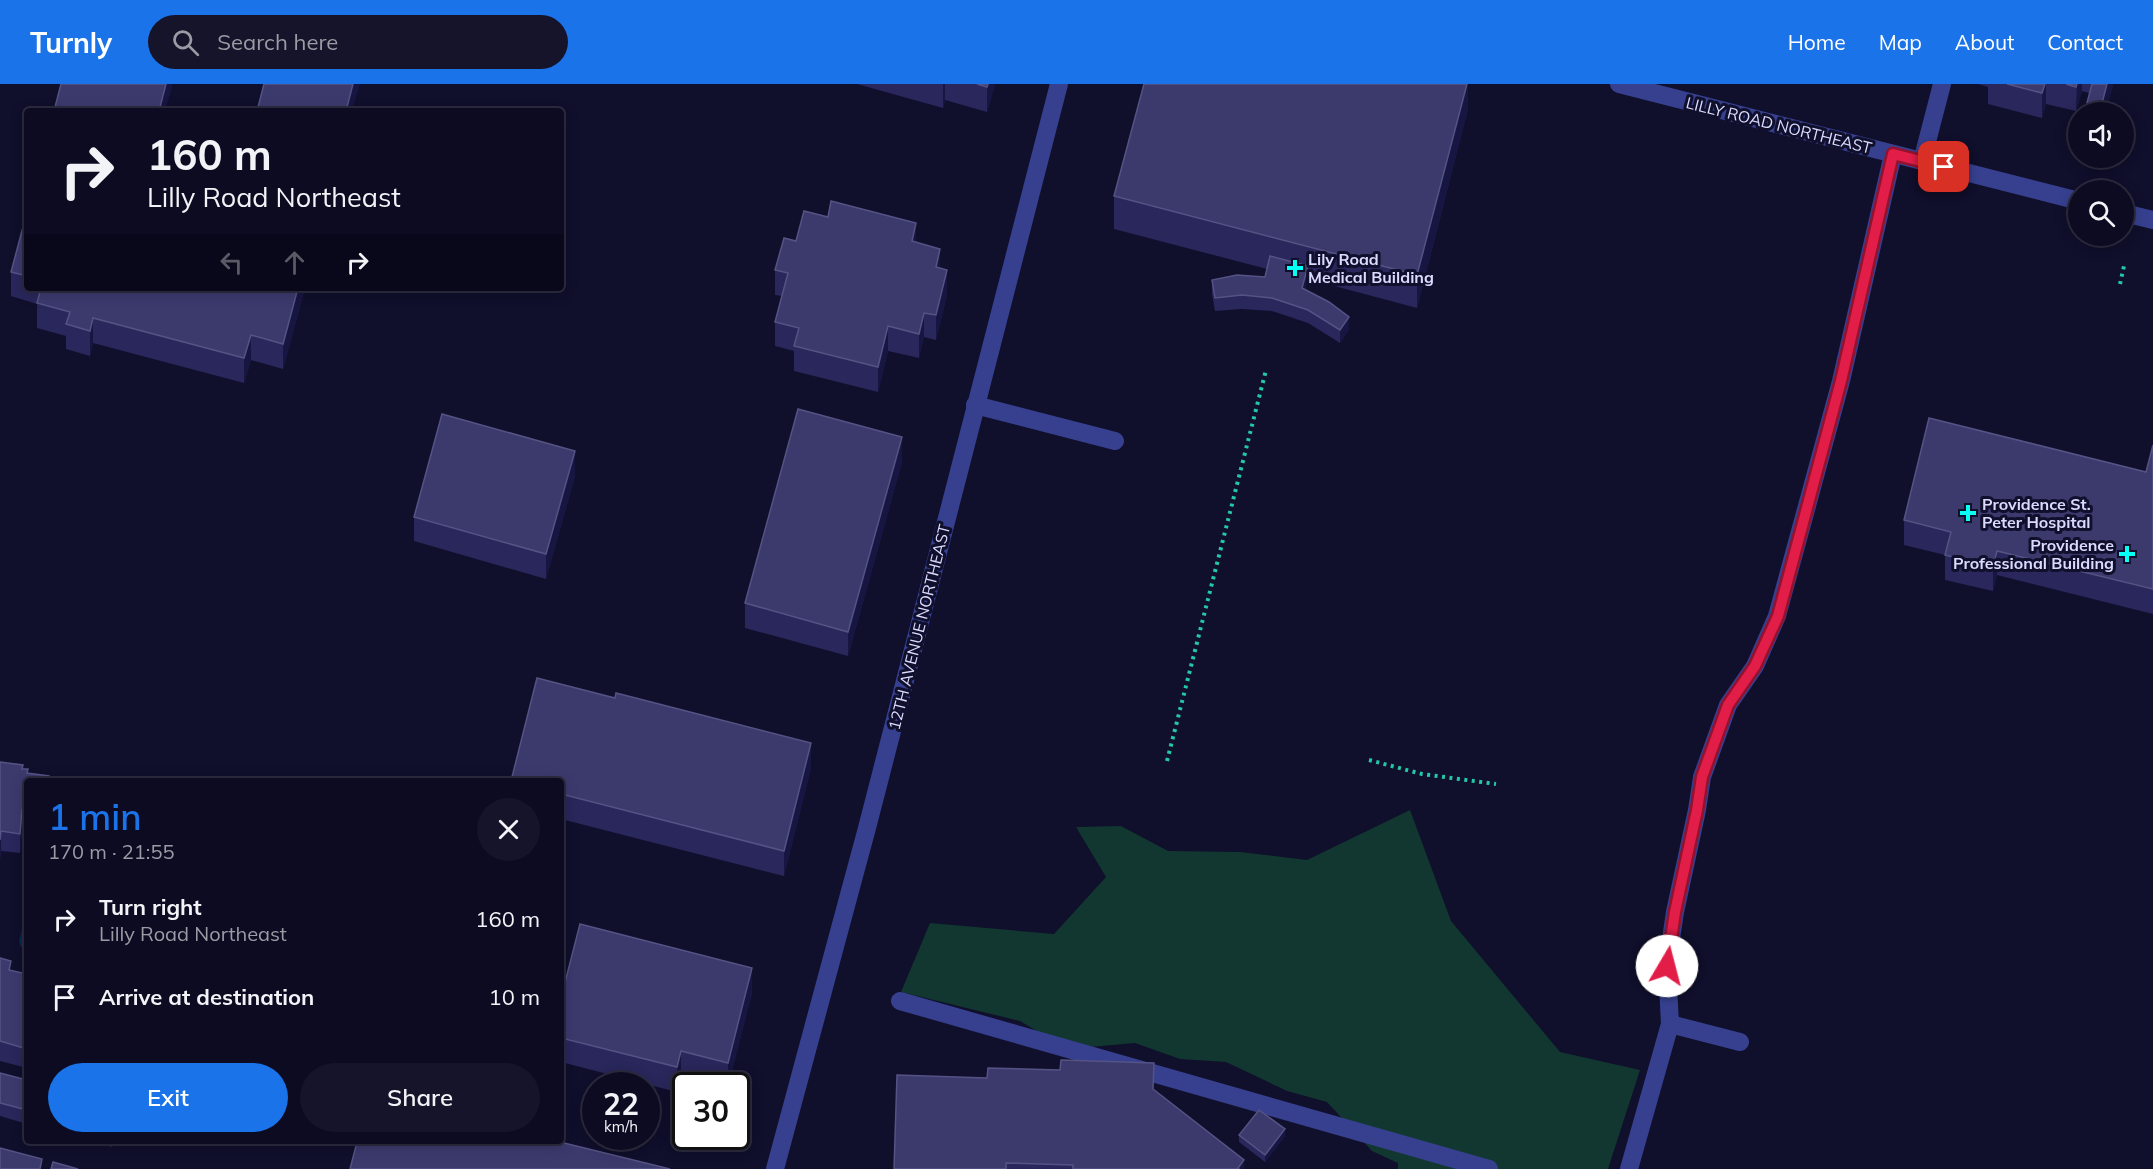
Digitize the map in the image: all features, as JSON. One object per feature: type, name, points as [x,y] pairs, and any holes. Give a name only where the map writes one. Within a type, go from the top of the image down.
[{"type":"street","name":"12TH AVENUE NORTHEAST","points":[[775,1169],[867,828],[1059,84]]},
{"type":"street","name":"LILLY ROAD NORTHEAST","points":[[1619,84],[2068,198]]},
{"type":"street","points":[[1922,161],[1942,84]]},
{"type":"street","points":[[1629,1169],[1670,1024],[1667,966],[1675,912],[1702,777],[1728,705],[1755,666],[1778,616],[1841,381],[1893,154]]},
{"type":"street","points":[[2134,215],[2153,220]]},
{"type":"street","points":[[975,405],[1115,441]]},
{"type":"street","points":[[900,1001],[1489,1169]]},
{"type":"street","points":[[1670,1024],[1740,1042]]},
{"type":"path","points":[[2120,284],[2124,266]]},
{"type":"path","points":[[1167,761],[1266,370]]},
{"type":"path","points":[[1369,760],[1422,774],[1496,784]]},
{"type":"green space","points":[[1410,810],[1451,921],[1560,1052],[1640,1070],[1608,1169],[1398,1169],[1398,1163],[1372,1151],[1327,1102],[1287,1091],[1226,1062],[1180,1059],[1135,1043],[1067,1049],[1020,1021],[901,992],[930,923],[1054,934],[1106,877],[1076,827],[1121,826],[1168,851],[1240,852],[1307,860]]},
{"type":"water","points":[[24,922],[24,949],[19,941]]},
{"type":"building","points":[[61,84],[166,84],[160,108],[55,108]]},
{"type":"building","points":[[264,84],[353,84],[347,108],[258,108]]},
{"type":"building","points":[[1144,84],[1467,84],[1417,275],[1114,196]]},
{"type":"building","points":[[2007,84],[2045,84],[2042,93]]},
{"type":"building","points":[[2092,84],[2107,84],[2102,102],[2087,102]]},
{"type":"building","points":[[831,201],[916,223],[912,241],[940,249],[936,267],[947,270],[936,315],[924,313],[919,334],[888,326],[878,367],[794,346],[799,328],[775,322],[788,273],[775,270],[784,238],[796,241],[804,211],[828,217]]},
{"type":"building","points":[[24,223],[24,275],[11,272]]},
{"type":"building","points":[[1270,256],[1308,266],[1302,288],[1329,302],[1349,317],[1340,330],[1308,310],[1272,298],[1242,295],[1215,298],[1212,280],[1237,275],[1265,277]]},
{"type":"building","points":[[40,291],[297,291],[283,344],[251,335],[244,358],[93,318],[90,331],[66,324],[70,312],[37,303]]},
{"type":"building","points":[[798,409],[902,437],[848,632],[745,603]]},
{"type":"building","points":[[442,414],[575,451],[546,554],[414,517]]},
{"type":"building","points":[[1929,418],[2146,472],[2153,445],[2153,589],[1997,551],[1993,567],[1945,555],[1951,532],[1904,520]]},
{"type":"building","points":[[537,678],[615,698],[616,693],[811,743],[784,851],[564,795],[564,778],[512,778]]},
{"type":"building","points":[[0,762],[23,765],[22,769],[28,769],[27,773],[49,776],[49,778],[24,778],[24,810],[22,810],[20,834],[1,831],[0,840]]},
{"type":"building","points":[[580,924],[752,968],[728,1063],[681,1051],[677,1067],[564,1039],[564,986]]},
{"type":"building","points":[[0,958],[11,961],[9,970],[24,973],[24,1048],[0,1041]]},
{"type":"building","points":[[1061,1060],[1154,1063],[1153,1089],[1244,1160],[1239,1169],[1073,1169],[1073,1165],[1006,1163],[1006,1169],[894,1169],[897,1075],[987,1078],[988,1068],[1060,1070]]},
{"type":"building","points":[[0,1073],[24,1079],[24,1109],[0,1103]]},
{"type":"building","points":[[1259,1110],[1285,1129],[1265,1155],[1239,1135]]},
{"type":"building","points":[[564,1143],[582,1147],[582,1150],[593,1150],[670,1169],[350,1169],[356,1144]]},
{"type":"building","points":[[0,1148],[42,1159],[40,1169],[0,1169]]},
{"type":"building","points":[[53,1162],[78,1169],[51,1169]]},
{"type":"place","name":"Lily Road Medical Building","points":[[1295,268]]},
{"type":"place","name":"Providence St. Peter Hospital","points":[[1968,513]]},
{"type":"place","name":"Providence Professional Building","points":[[2127,554]]},
{"type":"route","points":[[1667,966],[1675,912],[1702,777],[1728,705],[1755,666],[1778,616],[1841,381],[1893,154],[1944,167]]}]
